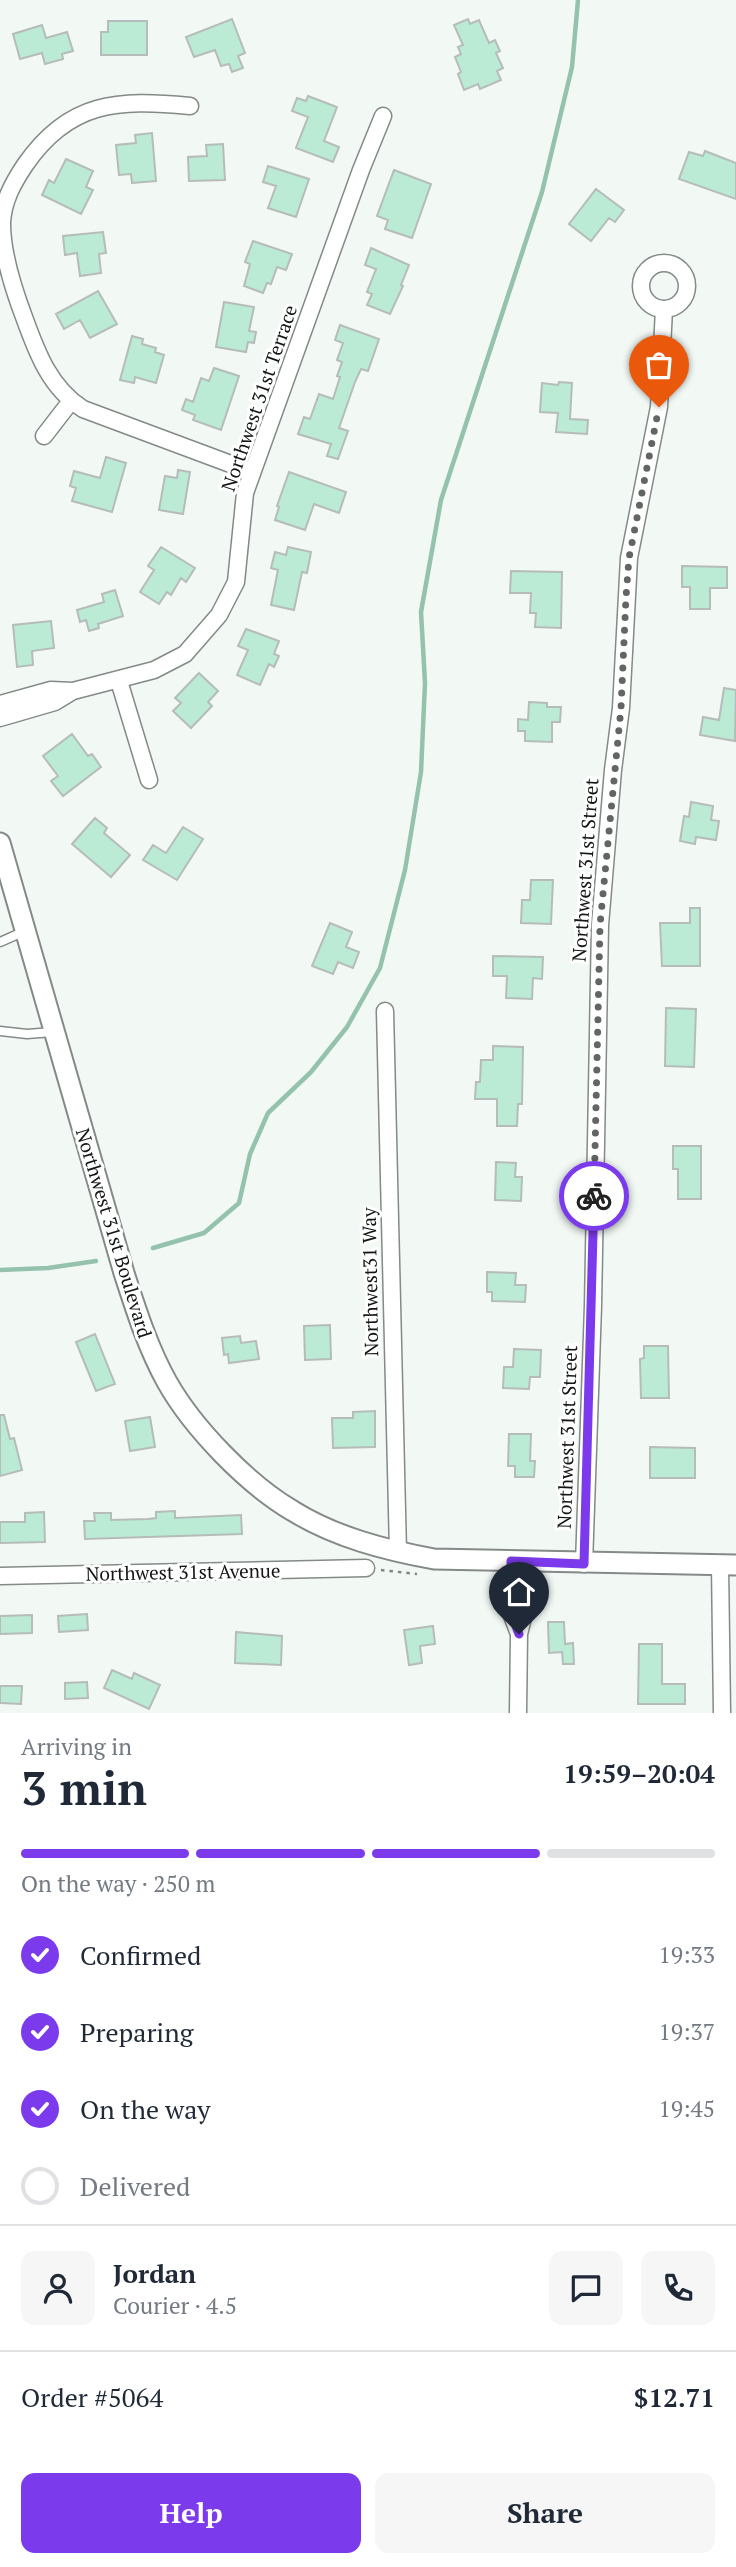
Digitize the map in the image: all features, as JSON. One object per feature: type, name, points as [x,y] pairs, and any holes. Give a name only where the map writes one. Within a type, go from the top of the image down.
[{"type":"street","points":[[190,106],[126,103],[82,114],[51,134],[36,149],[9,190],[2,222],[9,268],[33,342],[53,382],[71,401],[83,409],[252,472]]},
{"type":"street","name":"Northwest 31st Terrace","points":[[0,704],[51,690],[73,691],[119,681],[154,670],[185,654],[219,615],[236,582],[245,493],[356,183],[383,116]]},
{"type":"street","name":"Northwest 31st Street","points":[[584,1564],[593,1292],[600,925],[621,708],[629,558],[659,407],[664,309]]},
{"type":"street","points":[[44,436],[71,401]]},
{"type":"street","points":[[119,681],[149,780]]},
{"type":"street","name":"Northwest 31st Terrace","points":[[0,718],[55,702],[73,691]]},
{"type":"street","name":"Northwest 31st Boulevard","points":[[0,843],[124,1273],[154,1357],[168,1385],[217,1448],[235,1466],[292,1511],[336,1532],[398,1552],[434,1559],[517,1561]]},
{"type":"street","name":"Northwest31 Way","points":[[385,1011],[398,1552]]},
{"type":"street","points":[[519,1713],[519,1634],[524,1614],[517,1561],[728,1565],[722,1713]]},
{"type":"street","name":"Northwest 31st Avenue","points":[[0,1576],[366,1568]]},
{"type":"lane","points":[[0,942],[25,931]]},
{"type":"lane","points":[[0,1031],[27,1034],[54,1031]]},
{"type":"path","points":[[366,1568],[420,1574]]},
{"type":"building","points":[[232,19],[245,53],[238,56],[243,68],[232,72],[229,64],[221,66],[215,50],[194,57],[186,37]]},
{"type":"building","points":[[468,19],[470,24],[479,20],[489,43],[495,40],[500,51],[496,53],[503,68],[497,71],[501,80],[480,89],[478,84],[464,90],[455,57],[461,54],[458,47],[463,45],[454,25]]},
{"type":"building","points":[[108,21],[147,21],[147,55],[101,55],[101,32],[108,32]]},
{"type":"building","points":[[42,25],[46,38],[67,32],[73,51],[62,54],[63,59],[45,64],[42,53],[20,59],[13,34]]},
{"type":"building","points":[[308,96],[337,107],[324,141],[339,147],[333,162],[296,148],[308,117],[292,111],[297,98],[306,101]]},
{"type":"building","points":[[152,133],[156,181],[132,183],[131,174],[119,175],[116,145],[136,143],[135,135]]},
{"type":"building","points":[[223,144],[225,180],[189,181],[188,157],[207,156],[206,145]]},
{"type":"building","points":[[705,151],[736,163],[736,199],[679,179],[689,152],[703,156]]},
{"type":"building","points":[[66,159],[93,171],[86,187],[93,190],[81,214],[42,195],[49,180],[54,183]]},
{"type":"building","points":[[268,166],[309,179],[296,217],[268,208],[276,186],[263,182]]},
{"type":"building","points":[[394,170],[431,184],[412,238],[385,229],[388,220],[377,216]]},
{"type":"building","points":[[596,189],[624,210],[615,222],[609,218],[591,241],[569,224]]},
{"type":"building","points":[[103,232],[106,253],[99,254],[101,273],[80,276],[77,253],[65,255],[63,236]]},
{"type":"building","points":[[253,241],[292,254],[286,270],[277,267],[271,284],[267,283],[263,293],[244,286],[250,264],[245,262]]},
{"type":"building","points":[[371,248],[409,265],[390,314],[367,305],[372,294],[367,292],[376,269],[365,265]]},
{"type":"building","points":[[98,291],[117,324],[90,338],[80,320],[64,329],[56,314]]},
{"type":"building","points":[[224,302],[254,307],[249,331],[256,332],[254,343],[248,342],[246,352],[216,347]]},
{"type":"building","points":[[340,325],[379,339],[368,371],[361,369],[355,382],[339,428],[348,431],[338,459],[327,456],[331,444],[298,434],[304,417],[310,419],[319,394],[333,399],[342,362],[337,360],[343,343],[335,340]]},
{"type":"building","points":[[132,336],[143,339],[142,344],[156,348],[155,352],[164,355],[156,383],[135,377],[134,383],[120,380]]},
{"type":"building","points":[[214,368],[239,376],[221,430],[193,420],[195,415],[182,410],[186,399],[193,402],[201,378],[209,381]]},
{"type":"building","points":[[559,382],[572,383],[570,419],[588,420],[587,434],[556,432],[558,413],[540,412],[542,383],[558,385]]},
{"type":"building","points":[[106,457],[126,463],[112,512],[72,501],[76,488],[70,486],[74,471],[100,478]]},
{"type":"building","points":[[178,470],[190,472],[183,514],[159,510],[165,476],[177,478]]},
{"type":"building","points":[[289,472],[346,492],[339,513],[314,504],[305,530],[275,520]]},
{"type":"building","points":[[161,547],[195,568],[186,582],[181,578],[171,595],[167,592],[159,604],[140,592],[154,570],[148,566]]},
{"type":"building","points":[[288,547],[311,552],[307,573],[302,572],[294,610],[271,605],[278,570],[271,568],[275,552],[286,555]]},
{"type":"building","points":[[682,566],[727,567],[727,588],[710,588],[710,609],[690,609],[690,587],[682,587]]},
{"type":"building","points":[[511,571],[562,572],[561,628],[535,627],[536,613],[530,613],[531,593],[510,593]]},
{"type":"building","points":[[115,590],[123,616],[98,624],[99,628],[89,631],[86,620],[80,622],[77,610],[104,602],[102,594]]},
{"type":"building","points":[[51,621],[54,648],[32,651],[33,665],[17,667],[13,625]]},
{"type":"building","points":[[246,629],[279,641],[274,654],[279,656],[274,667],[269,664],[260,685],[237,675],[248,650],[238,646]]},
{"type":"building","points":[[199,673],[218,691],[208,702],[212,706],[191,728],[173,711],[181,703],[175,698]]},
{"type":"building","points":[[724,688],[736,690],[735,741],[700,735],[703,717],[719,720]]},
{"type":"building","points":[[529,702],[547,703],[547,707],[561,707],[560,722],[552,722],[552,742],[525,741],[525,731],[518,731],[518,719],[528,720]]},
{"type":"building","points":[[72,734],[88,756],[92,754],[101,767],[63,796],[51,781],[58,776],[43,756]]},
{"type":"building","points":[[691,802],[713,806],[711,820],[719,821],[716,840],[696,837],[695,844],[680,841],[684,816],[689,817]]},
{"type":"building","points":[[95,818],[107,828],[104,833],[130,855],[111,877],[72,844]]},
{"type":"building","points":[[183,827],[203,839],[177,880],[143,860],[153,845],[166,853]]},
{"type":"building","points":[[531,880],[553,880],[551,924],[521,923],[522,900],[530,900]]},
{"type":"building","points":[[690,908],[700,908],[700,966],[662,966],[660,923],[690,923]]},
{"type":"building","points":[[330,923],[352,932],[346,947],[359,952],[353,968],[338,962],[333,974],[312,966]]},
{"type":"building","points":[[493,956],[543,957],[542,979],[533,978],[532,999],[506,998],[507,976],[493,976]]},
{"type":"building","points":[[666,1008],[696,1009],[694,1067],[665,1066]]},
{"type":"building","points":[[493,1046],[523,1047],[522,1104],[518,1104],[517,1126],[497,1126],[497,1099],[475,1099],[476,1082],[480,1082],[481,1060],[493,1060]]},
{"type":"building","points":[[673,1146],[701,1146],[701,1199],[678,1199],[678,1169],[673,1169]]},
{"type":"building","points":[[496,1162],[516,1163],[515,1177],[522,1177],[521,1201],[495,1200]]},
{"type":"building","points":[[487,1272],[516,1273],[515,1285],[526,1285],[525,1302],[492,1301],[492,1292],[487,1292]]},
{"type":"building","points":[[330,1325],[331,1359],[305,1360],[304,1326]]},
{"type":"building","points":[[95,1334],[115,1384],[96,1391],[76,1342]]},
{"type":"building","points":[[240,1336],[241,1343],[256,1341],[259,1359],[229,1363],[228,1354],[224,1355],[222,1338]]},
{"type":"building","points":[[644,1346],[668,1346],[669,1398],[641,1398],[640,1359],[644,1358]]},
{"type":"building","points":[[514,1349],[541,1350],[540,1377],[530,1377],[529,1389],[503,1388],[504,1367],[513,1367]]},
{"type":"building","points":[[375,1411],[375,1447],[333,1448],[332,1418],[353,1418],[353,1412]]},
{"type":"building","points":[[0,1415],[4,1415],[10,1439],[14,1438],[22,1470],[0,1476]]},
{"type":"building","points":[[150,1417],[155,1447],[130,1451],[125,1421]]},
{"type":"building","points":[[509,1434],[531,1434],[530,1461],[535,1461],[534,1477],[515,1477],[515,1466],[508,1466]]},
{"type":"building","points":[[650,1447],[695,1448],[695,1478],[650,1478]]},
{"type":"building","points":[[175,1511],[175,1518],[241,1515],[242,1534],[85,1539],[84,1521],[95,1521],[94,1513],[111,1513],[111,1520],[156,1518],[156,1512]]},
{"type":"building","points":[[44,1512],[45,1542],[0,1543],[0,1522],[25,1522],[25,1513]]},
{"type":"building","points":[[87,1614],[88,1630],[59,1632],[58,1616]]},
{"type":"building","points":[[32,1615],[32,1633],[0,1634],[0,1616]]},
{"type":"building","points":[[548,1622],[564,1622],[565,1644],[573,1643],[574,1664],[563,1664],[562,1652],[549,1653]]},
{"type":"building","points":[[433,1626],[435,1644],[420,1646],[422,1663],[409,1665],[404,1630]]},
{"type":"building","points":[[236,1632],[282,1636],[281,1665],[235,1663]]},
{"type":"building","points":[[639,1644],[662,1644],[662,1684],[685,1684],[685,1704],[638,1704]]},
{"type":"building","points":[[112,1670],[132,1679],[134,1673],[160,1685],[149,1709],[104,1688]]},
{"type":"building","points":[[87,1682],[88,1698],[65,1699],[65,1683]]},
{"type":"building","points":[[0,1686],[22,1686],[21,1704],[0,1703]]},
{"type":"waterway","points":[[153,1248],[204,1233],[239,1203],[250,1154],[268,1113],[311,1072],[347,1027],[380,968],[405,870],[421,772],[425,683],[421,612],[441,500],[542,192],[572,67],[578,0]]},
{"type":"waterway","points":[[0,1270],[48,1268],[96,1261]]},
{"type":"way so far","points":[[594,1196],[600,925],[621,708],[629,558],[659,407]]},
{"type":"route","points":[[519,1634],[511,1613],[511,1561],[584,1564],[594,1196]]}]
